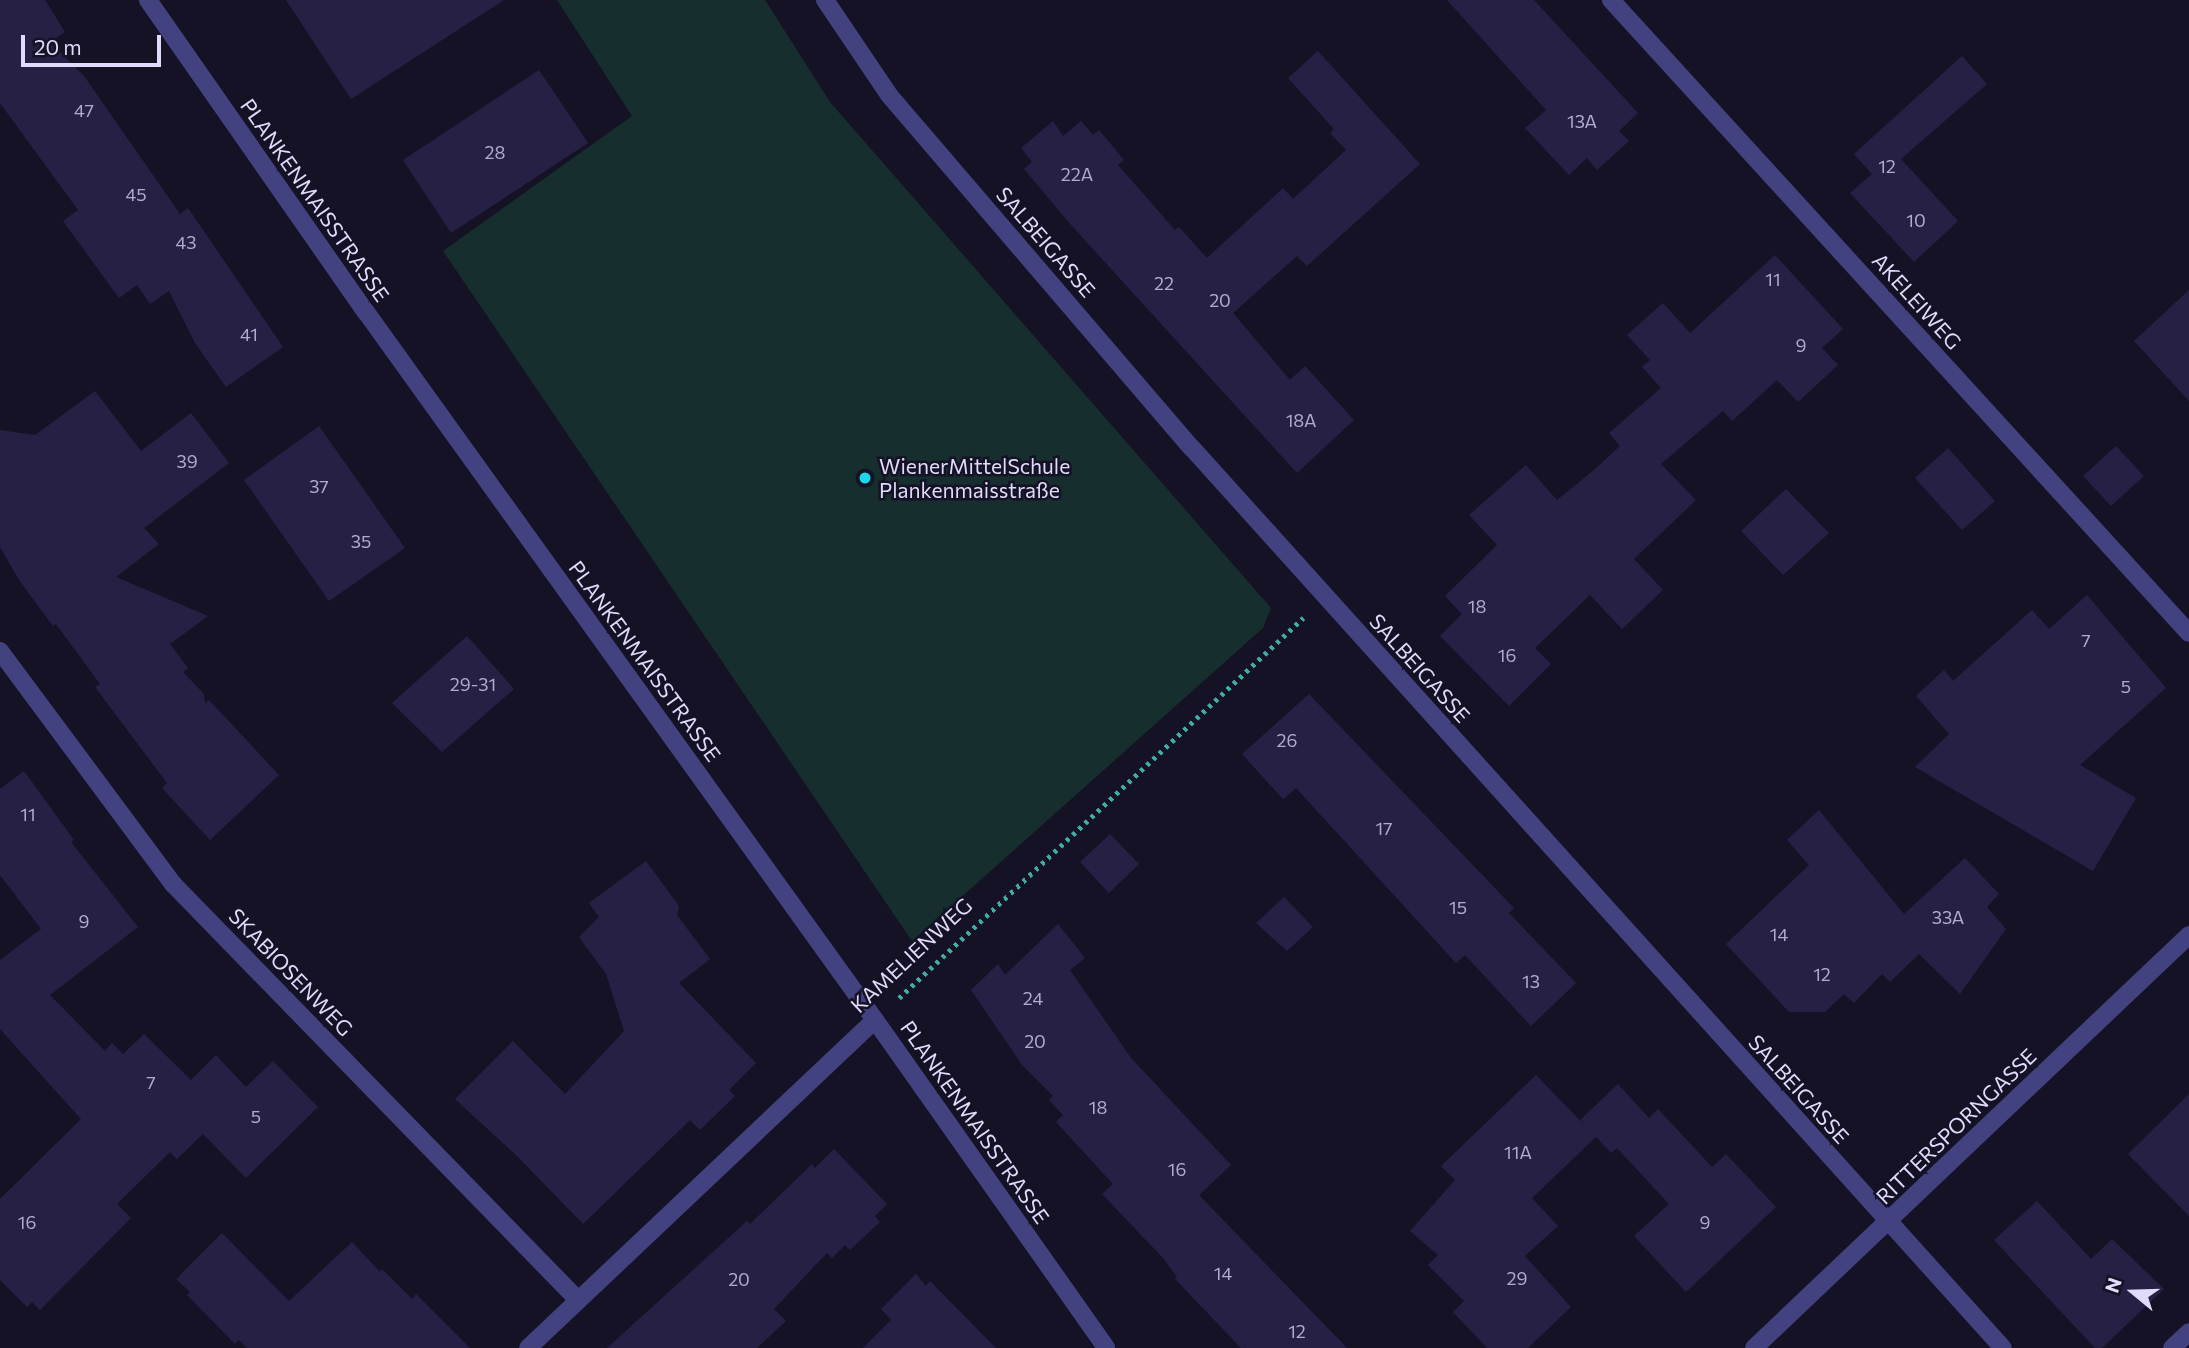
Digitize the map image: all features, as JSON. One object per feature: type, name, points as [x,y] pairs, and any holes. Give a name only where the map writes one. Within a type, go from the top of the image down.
[{"type":"street","name":"PLANKENMAISSTRASSE","points":[[148,0],[366,313],[875,1020],[1106,1348]]},
{"type":"street","name":"SALBEIGASSE","points":[[825,0],[889,95],[1192,448],[2003,1348]]},
{"type":"street","name":"AKELEIWEG","points":[[1611,0],[2189,633]]},
{"type":"street","name":"SKABIOSENWEG","points":[[0,651],[173,884],[578,1300]]},
{"type":"street","name":"RITTERSPORNGASSE","points":[[1754,1348],[2189,935]]},
{"type":"street","name":"KAMELIENWEG","points":[[528,1348],[875,1020]]},
{"type":"street","points":[[2172,1348],[2189,1332]]},
{"type":"path","name":"KAMELIENWEG","points":[[875,1020],[1325,597]]},
{"type":"green space","name":"WienerMittelSchule Plankenmaisstraße","points":[[557,0],[765,0],[830,102],[1271,608],[1263,628],[912,941],[443,251],[632,116]]},
{"type":"building","points":[[0,0],[45,0],[65,32],[50,42],[84,76],[180,214],[188,208],[283,347],[226,387],[195,343],[169,291],[150,304],[137,285],[119,298],[63,221],[78,210],[0,103]]},
{"type":"building","points":[[286,0],[504,0],[351,99]]},
{"type":"building","points":[[1447,0],[1534,0],[1638,113],[1619,131],[1629,141],[1597,170],[1587,158],[1569,175],[1525,128],[1546,110]]},
{"type":"building","points":[[1318,51],[1420,164],[1307,266],[1297,256],[1233,313],[1290,380],[1305,366],[1354,420],[1297,473],[1072,226],[1024,169],[1032,162],[1021,148],[1053,121],[1063,136],[1081,121],[1093,135],[1099,130],[1124,160],[1118,165],[1175,230],[1179,227],[1207,258],[1283,188],[1293,199],[1346,150],[1330,133],[1334,129],[1288,78]]},
{"type":"building","points":[[1962,56],[1987,84],[1901,159],[1958,221],[1914,262],[1850,193],[1872,174],[1854,154]]},
{"type":"building","points":[[539,70],[588,143],[451,233],[403,160]]},
{"type":"building","points":[[1775,255],[1843,329],[1822,348],[1838,365],[1798,402],[1777,380],[1732,421],[1723,411],[1661,464],[1696,500],[1634,559],[1663,590],[1622,629],[1590,595],[1535,648],[1551,664],[1509,706],[1440,636],[1462,614],[1445,596],[1497,545],[1469,515],[1526,465],[1557,500],[1594,470],[1620,446],[1609,433],[1661,388],[1642,367],[1650,360],[1627,335],[1663,303],[1690,333]]},
{"type":"building","points":[[2189,290],[2189,401],[2134,341]]},
{"type":"building","points":[[95,391],[141,451],[191,413],[229,463],[144,528],[159,544],[116,577],[208,616],[170,644],[188,668],[183,672],[204,694],[205,703],[209,700],[279,775],[210,840],[162,788],[167,783],[95,687],[100,684],[56,624],[53,626],[19,580],[0,547],[0,430],[35,435]]},
{"type":"building","points":[[319,426],[405,548],[329,601],[244,480]]},
{"type":"building","points":[[2116,446],[2144,476],[2111,506],[2083,476]]},
{"type":"building","points":[[1948,448],[1995,501],[1962,530],[1915,478]]},
{"type":"building","points":[[1786,489],[1829,533],[1783,575],[1741,531]]},
{"type":"building","points":[[2087,595],[2166,688],[2080,765],[2136,798],[2093,871],[1915,767],[1949,734],[1916,696],[1944,670],[1953,681],[2032,610],[2049,629]]},
{"type":"building","points":[[467,636],[514,689],[442,752],[392,703]]},
{"type":"building","points":[[1309,694],[1514,908],[1509,913],[1576,983],[1531,1026],[1465,955],[1456,963],[1296,788],[1283,799],[1242,754]]},
{"type":"building","points":[[24,771],[74,840],[71,842],[138,927],[50,995],[105,1051],[112,1043],[123,1054],[144,1034],[191,1080],[216,1055],[246,1087],[273,1061],[318,1107],[246,1178],[203,1134],[177,1159],[170,1152],[117,1204],[131,1218],[40,1310],[32,1302],[27,1307],[0,1280],[0,1199],[81,1119],[0,1029],[0,960],[41,929],[0,875],[0,789]]},
{"type":"building","points":[[1819,810],[1904,914],[1965,858],[1999,894],[1987,907],[2006,929],[1960,994],[1919,954],[1890,982],[1882,974],[1854,1003],[1844,994],[1825,1012],[1789,1012],[1726,944],[1809,865],[1787,840]]},
{"type":"building","points":[[1110,834],[1139,864],[1109,893],[1080,862]]},
{"type":"building","points":[[646,861],[679,906],[677,915],[710,959],[679,983],[756,1063],[729,1090],[735,1096],[700,1130],[690,1120],[583,1224],[517,1156],[455,1099],[513,1041],[565,1094],[624,1031],[606,974],[579,937],[599,917],[589,903]]},
{"type":"building","points":[[1284,897],[1313,927],[1287,951],[1256,923]]},
{"type":"building","points":[[1058,924],[1085,958],[1070,970],[1131,1058],[1231,1165],[1199,1195],[1347,1348],[1241,1348],[1175,1279],[1177,1277],[1163,1258],[1102,1194],[1113,1184],[1056,1122],[1063,1115],[1049,1100],[1053,1096],[1022,1065],[971,990],[998,964],[1005,975]]},
{"type":"building","points":[[1536,1075],[1594,1135],[1580,1120],[1618,1084],[1649,1118],[1658,1109],[1712,1167],[1726,1154],[1776,1207],[1686,1292],[1634,1236],[1669,1204],[1617,1148],[1611,1153],[1596,1137],[1532,1198],[1558,1226],[1525,1256],[1571,1307],[1528,1348],[1487,1348],[1453,1312],[1464,1301],[1428,1265],[1438,1255],[1410,1231],[1455,1180],[1441,1166]]},
{"type":"building","points":[[2189,1094],[2189,1216],[2128,1154]]},
{"type":"building","points":[[834,1149],[887,1204],[875,1216],[880,1222],[850,1250],[845,1245],[832,1258],[827,1253],[774,1309],[786,1321],[757,1348],[607,1348],[747,1221],[750,1224],[812,1164],[815,1168]]},
{"type":"building","points":[[2037,1201],[2091,1259],[2112,1239],[2164,1289],[2102,1348],[2095,1348],[1994,1240]]},
{"type":"building","points":[[222,1233],[289,1301],[352,1242],[380,1272],[382,1269],[412,1299],[416,1294],[470,1348],[247,1348],[239,1340],[235,1344],[187,1295],[190,1292],[176,1279]]},
{"type":"building","points":[[916,1274],[926,1286],[930,1281],[996,1348],[863,1348],[891,1320],[881,1309]]},
{"type":"place","name":"WienerMittelSchule Plankenmaisstraße","points":[[865,478]]}]
